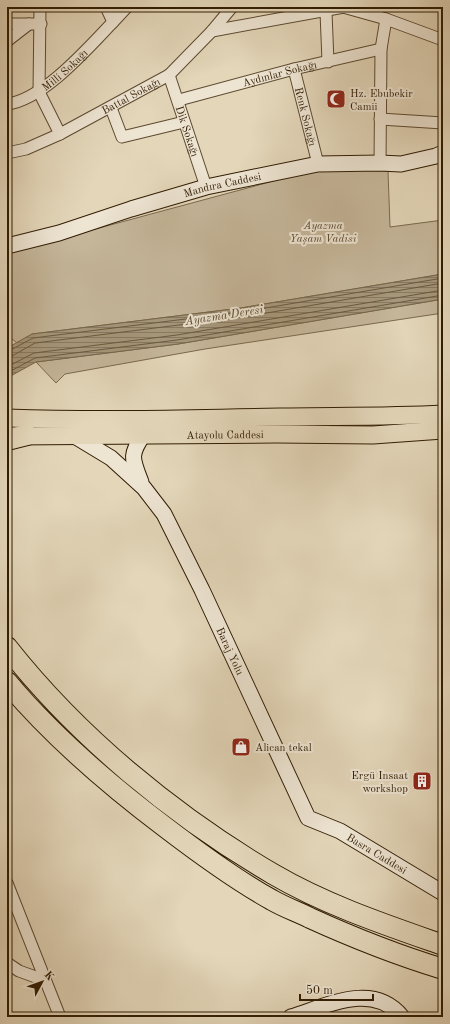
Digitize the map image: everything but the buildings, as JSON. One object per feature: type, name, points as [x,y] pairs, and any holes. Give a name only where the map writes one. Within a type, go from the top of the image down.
[{"type":"highway","points":[[7,440],[26,435]]},
{"type":"highway","points":[[7,647],[61,710],[146,785],[209,833],[274,874],[333,903],[396,929],[443,945]]},
{"type":"highway","points":[[7,682],[40,720],[83,761],[126,798],[199,853],[272,900],[347,935],[410,959],[443,969]]},
{"type":"main road","name":"Atayolu Caddesi","points":[[7,418],[95,421],[287,417],[383,417],[443,414]]},
{"type":"main road","name":"Atayolu Caddesi","points":[[7,436],[144,434],[373,435],[443,430]]},
{"type":"street","points":[[40,7],[39,92],[60,134]]},
{"type":"street","points":[[106,7],[114,22]]},
{"type":"street","name":"Milli Sokağı","points":[[7,104],[14,103],[39,92],[75,61],[127,7]]},
{"type":"street","name":"Battal Sokağı","points":[[7,153],[26,149],[60,134],[111,108],[169,75],[212,31],[232,7]]},
{"type":"street","points":[[212,31],[326,12],[344,7],[386,19],[443,40]]},
{"type":"street","points":[[326,12],[328,62]]},
{"type":"street","points":[[380,163],[381,49],[386,19]]},
{"type":"street","points":[[7,24],[41,24]]},
{"type":"street","points":[[7,41],[29,24]]},
{"type":"street","name":"Aydınlar Sokağı","points":[[179,100],[294,69],[381,49]]},
{"type":"street","name":"Renk Sokağı","points":[[294,69],[318,164]]},
{"type":"street","name":"Dik Sokağı","points":[[169,75],[179,100],[184,122],[206,188]]},
{"type":"street","points":[[111,108],[122,137],[184,122]]},
{"type":"street","points":[[380,120],[443,123]]},
{"type":"street","name":"Mandıra Caddesi","points":[[7,246],[59,233],[131,209],[206,188],[318,164],[401,164],[443,153]]},
{"type":"street","name":"Baraj Yolu","points":[[144,434],[134,448],[133,463],[144,488]]},
{"type":"street","name":"Baraj Yolu","points":[[73,435],[111,458],[144,488],[164,514],[202,590],[308,818]]},
{"type":"street","name":"Basra Caddesi","points":[[308,818],[340,831],[443,893]]},
{"type":"street","points":[[7,883],[44,980],[60,1017]]},
{"type":"street","points":[[7,963],[19,971],[44,980]]},
{"type":"street","points":[[291,1017],[358,997],[373,998],[397,1011],[402,1017]]},
{"type":"green space","name":"Ayazma Yaşam Vadisi","points":[[318,169],[388,171],[390,227],[443,220],[443,274],[241,308],[32,334],[17,343],[7,335],[7,249],[88,231]]},
{"type":"green space","points":[[443,299],[443,313],[205,349],[65,374],[56,383],[36,362],[178,344]]},
{"type":"water","name":"Ayazma Deresi","points":[[443,274],[443,299],[178,344],[36,362],[7,378],[7,348],[32,334],[241,308]]},
{"type":"place","name":"Hz. Ebubekir Camii","points":[[336,99]]},
{"type":"place","name":"Alican tekal","points":[[241,747]]},
{"type":"place","name":"Ergü Insaat workshop","points":[[422,781]]}]
